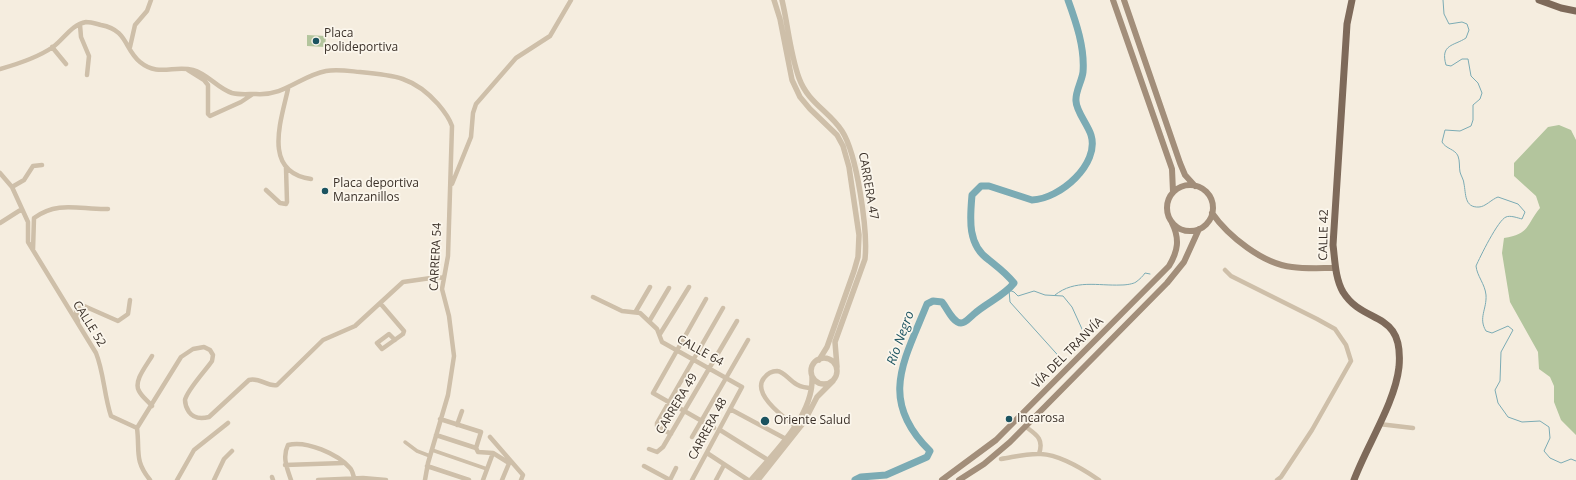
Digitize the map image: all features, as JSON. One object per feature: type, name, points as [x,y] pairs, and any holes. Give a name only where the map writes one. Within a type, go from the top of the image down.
[{"type":"main road","points":[[1113,0],[1172,169],[1173,192]]},
{"type":"main road","points":[[1124,0],[1180,164],[1185,175],[1195,186]]},
{"type":"main road","name":"CALLE 42","points":[[1352,0],[1347,24],[1342,98],[1333,245],[1335,268],[1340,286],[1351,302],[1385,322],[1396,336],[1398,348],[1398,367],[1394,390],[1354,480]]},
{"type":"main road","points":[[1539,0],[1561,8],[1576,11]]},
{"type":"main road","points":[[1183,186],[1195,186],[1202,189],[1211,199],[1212,213],[1206,224],[1199,229],[1193,231],[1182,230],[1172,223],[1168,216],[1166,208],[1168,199],[1173,192],[1183,186]]},
{"type":"main road","points":[[1212,213],[1224,229],[1243,244],[1280,264],[1292,267],[1335,268]]},
{"type":"main road","name":"VÍA DEL TRANVÍA","points":[[942,480],[992,445],[1169,266],[1177,252],[1178,245],[1176,231],[1172,223]]},
{"type":"main road","points":[[1206,224],[1224,229]]},
{"type":"main road","name":"VÍA DEL TRANVÍA","points":[[959,480],[1000,456],[1026,427],[1177,273],[1184,262],[1199,229]]},
{"type":"main road","points":[[992,445],[995,445],[1008,432],[1012,432],[1012,436],[999,448],[1000,456]]},
{"type":"street","points":[[151,0],[147,11],[135,24],[130,46],[132,56],[153,70],[192,70],[207,76],[232,93],[271,94],[288,88]]},
{"type":"street","points":[[450,189],[471,137],[473,113],[476,104],[516,58],[550,36],[571,0]]},
{"type":"street","name":"CARRERA 47","points":[[774,0],[780,19],[792,80],[800,97],[837,135],[843,146],[849,167],[859,235],[858,257],[854,271],[827,347],[818,360]]},
{"type":"street","name":"CARRERA 47","points":[[782,0],[798,77],[806,93],[842,130],[853,154],[865,236],[865,259],[835,344],[837,367]]},
{"type":"street","points":[[0,69],[23,62],[52,47],[72,28],[91,22],[109,26],[118,31],[130,46]]},
{"type":"street","points":[[80,25],[81,37],[89,56],[87,75]]},
{"type":"street","points":[[52,47],[66,64]]},
{"type":"street","points":[[186,69],[204,80],[208,86],[208,114],[210,116],[241,102],[253,94]]},
{"type":"street","name":"CARRERA 54","points":[[288,88],[314,75],[326,71],[374,73],[402,77],[419,85],[427,92],[445,112],[452,126],[448,256],[442,289],[449,316],[454,356],[452,378],[427,466],[425,480]]},
{"type":"street","points":[[288,88],[278,141],[279,156],[286,168],[295,175],[311,179]]},
{"type":"street","points":[[12,187],[24,180],[33,166],[42,165]]},
{"type":"street","points":[[266,190],[280,203],[286,204],[286,168]]},
{"type":"street","name":"CALLE 52","points":[[0,174],[12,187],[28,222],[28,242],[78,326],[96,353],[102,368],[106,401],[111,416],[137,428]]},
{"type":"street","points":[[33,250],[34,218],[38,215],[62,207],[76,206],[90,209],[108,209]]},
{"type":"street","points":[[0,223],[22,209]]},
{"type":"street","points":[[1225,270],[1231,276],[1318,319],[1335,330],[1346,345],[1351,361],[1312,430],[1282,476],[1277,480]]},
{"type":"street","points":[[150,480],[141,469],[139,462],[137,428],[181,357],[193,349],[204,347],[210,350],[213,355],[212,361],[185,401],[187,410],[192,416],[202,419],[209,417],[250,380],[258,379],[272,386],[277,385],[323,340],[356,326],[403,282],[443,278]]},
{"type":"street","points":[[636,311],[650,287]]},
{"type":"street","points":[[660,334],[688,287]]},
{"type":"street","points":[[650,320],[669,288]]},
{"type":"street","name":"CALLE 64","points":[[593,297],[622,311],[636,311],[650,320],[660,334],[662,342],[742,387]]},
{"type":"street","points":[[706,299],[653,391],[654,394],[714,428]]},
{"type":"street","points":[[78,326],[76,310],[79,308],[84,306],[118,321],[128,314],[130,300]]},
{"type":"street","points":[[380,303],[404,331],[403,334],[394,340]]},
{"type":"street","points":[[671,434],[657,426],[657,423],[723,308]]},
{"type":"street","name":"CARRERA 49","points":[[648,449],[654,452],[661,450],[737,321]]},
{"type":"street","points":[[692,437],[748,340]]},
{"type":"street","points":[[152,356],[138,380],[138,387],[139,391],[152,406]]},
{"type":"street","points":[[707,453],[749,480],[786,439],[795,426],[808,401],[812,388],[812,367],[818,360],[825,358],[831,360],[837,367],[838,373],[833,381],[817,397],[804,422],[758,480]]},
{"type":"street","points":[[795,426],[765,399],[761,389],[762,381],[768,373],[776,371],[782,373],[792,383],[802,388],[812,388]]},
{"type":"street","points":[[812,377],[816,382],[822,384],[833,381]]},
{"type":"street","name":"CARRERA 48","points":[[692,480],[742,387]]},
{"type":"street","points":[[730,409],[786,439]]},
{"type":"street","points":[[457,425],[462,411]]},
{"type":"street","points":[[440,419],[482,433],[476,448]]},
{"type":"street","points":[[177,480],[194,450],[228,423]]},
{"type":"street","points":[[1379,424],[1413,428]]},
{"type":"street","points":[[1026,427],[1039,437],[1041,441],[1038,454]]},
{"type":"street","points":[[720,430],[768,460]]},
{"type":"street","points":[[436,435],[476,448],[478,452],[493,453],[509,462]]},
{"type":"street","points":[[490,438],[522,478]]},
{"type":"street","points":[[291,480],[285,465],[285,450],[288,445],[296,442],[314,446],[343,463],[351,469],[354,479]]},
{"type":"street","points":[[405,442],[417,451],[430,456]]},
{"type":"street","points":[[432,450],[487,469]]},
{"type":"street","points":[[215,480],[224,459],[232,451]]},
{"type":"street","points":[[484,480],[493,453]]},
{"type":"street","points":[[1000,456],[1038,454],[1059,458],[1099,480]]},
{"type":"street","points":[[502,480],[509,462]]},
{"type":"street","points":[[285,465],[343,463]]},
{"type":"street","points":[[716,480],[724,465]]},
{"type":"street","points":[[427,466],[469,480]]},
{"type":"street","points":[[644,466],[670,480],[676,468]]},
{"type":"street","points":[[318,480],[386,480]]},
{"type":"green space","name":"Placa polideportiva","points":[[307,35],[326,36],[325,47],[307,46]]},
{"type":"green space","points":[[1559,125],[1571,130],[1576,140],[1576,435],[1561,420],[1554,402],[1554,386],[1550,377],[1539,369],[1538,352],[1510,302],[1502,253],[1504,238],[1519,234],[1523,231],[1540,208],[1536,196],[1514,176],[1514,163],[1548,127]]},
{"type":"waterway","name":"Río Negro","points":[[855,480],[861,477],[886,475],[927,457],[930,451],[914,432],[904,415],[900,397],[900,380],[904,362],[927,304],[933,301],[942,302],[955,321],[963,323],[1005,292],[1014,283],[982,254],[973,239],[971,222],[972,195],[981,186],[989,186],[1032,200],[1043,198],[1054,194],[1065,187],[1084,168],[1090,157],[1092,146],[1091,135],[1078,109],[1076,101],[1083,72],[1083,54],[1077,26],[1068,0]]},
{"type":"waterway","points":[[1443,0],[1444,14],[1449,24],[1462,22],[1467,24],[1469,30],[1466,38],[1447,49],[1445,53],[1446,65],[1451,66],[1462,59],[1468,59],[1471,76],[1478,83],[1482,93],[1480,99],[1473,105],[1473,120],[1471,126],[1460,131],[1445,130],[1442,142],[1458,156],[1460,172],[1464,181],[1468,203],[1474,207],[1481,207],[1498,197],[1518,204],[1525,212],[1522,219],[1510,216],[1506,217],[1498,225],[1476,266],[1486,295],[1483,318],[1486,331],[1492,333],[1508,326],[1513,330],[1501,352],[1500,381],[1495,390],[1498,403],[1508,417],[1522,422],[1540,421],[1549,427],[1550,438],[1544,451],[1550,458],[1561,463],[1571,459],[1576,461]]},
{"type":"waterway","points":[[1055,295],[1063,290],[1079,285],[1131,284],[1135,283],[1145,273],[1150,274]]},
{"type":"waterway","points":[[1064,362],[1010,302],[1009,290],[1018,296],[1034,291],[1045,295],[1063,296],[1072,307],[1087,340]]},
{"type":"place","name":"Placa polideportiva","points":[[316,41]]},
{"type":"place","name":"Placa deportiva Manzanillos","points":[[325,191]]},
{"type":"place","name":"Incarosa","points":[[1009,419]]},
{"type":"place","name":"Oriente Salud","points":[[765,421]]}]
